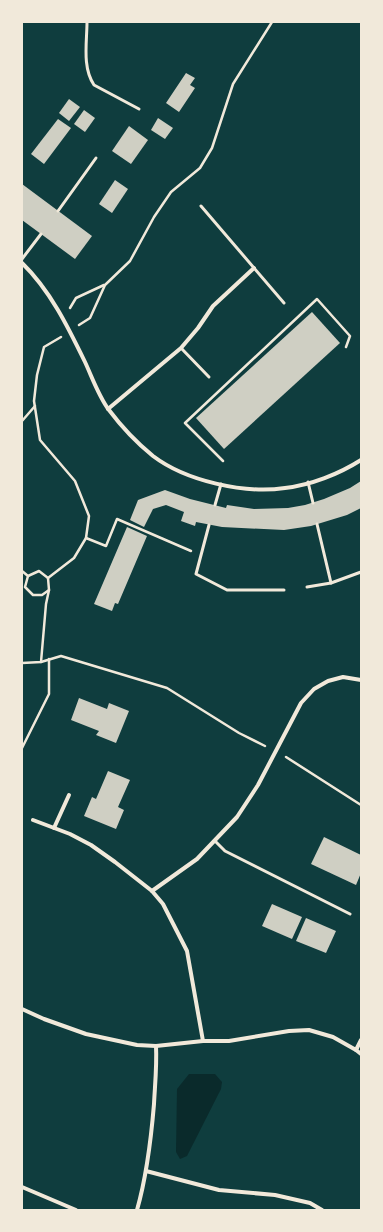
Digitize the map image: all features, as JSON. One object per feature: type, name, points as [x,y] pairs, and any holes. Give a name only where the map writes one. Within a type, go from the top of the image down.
[{"type":"street","points":[[22,263],[34,275],[70,332],[108,410],[153,456],[178,471],[205,482],[249,489],[285,488],[321,479],[347,469],[361,460]]},
{"type":"street","points":[[108,410],[181,348],[198,328],[213,306],[254,268]]},
{"type":"street","points":[[152,891],[197,859],[237,818],[258,785],[287,728],[305,698],[314,689],[328,681],[343,677],[361,680]]},
{"type":"street","points":[[54,828],[69,795]]},
{"type":"street","points":[[33,820],[70,834],[91,845],[152,891],[163,904],[187,951],[203,1041]]},
{"type":"street","points":[[22,1009],[44,1019],[86,1034],[137,1044],[156,1046],[203,1041],[229,1041],[289,1031],[309,1030],[333,1037],[361,1054]]},
{"type":"street","points":[[356,1050],[361,1040]]},
{"type":"street","points":[[137,1210],[143,1189],[151,1142],[156,1080],[156,1046]]},
{"type":"street","points":[[146,1171],[219,1190],[275,1195],[310,1203],[322,1210]]},
{"type":"street","points":[[22,1187],[76,1210]]},
{"type":"lane","points":[[87,22],[86,67],[89,78],[94,84],[139,109]]},
{"type":"lane","points":[[58,211],[96,158]]},
{"type":"lane","points":[[201,206],[284,304]]},
{"type":"lane","points":[[22,259],[41,234]]},
{"type":"lane","points":[[181,348],[209,377]]},
{"type":"lane","points":[[308,482],[313,503]]},
{"type":"lane","points":[[215,505],[221,484]]},
{"type":"lane","points":[[317,524],[331,582]]},
{"type":"lane","points":[[209,525],[196,574],[227,590],[284,590]]},
{"type":"lane","points":[[307,587],[331,582],[361,572]]},
{"type":"lane","points":[[215,841],[225,851],[350,914]]},
{"type":"path","points":[[70,308],[76,298],[105,285],[130,261],[154,218],[171,192],[200,168],[212,148],[233,84],[272,22]]},
{"type":"path","points":[[75,328],[90,318],[105,285]]},
{"type":"path","points":[[223,461],[185,423],[317,299],[350,336],[346,347]]},
{"type":"path","points":[[48,578],[74,558],[86,538],[90,516],[75,481],[40,440],[34,401],[37,375],[44,347],[65,335]]},
{"type":"path","points":[[22,421],[35,406]]},
{"type":"path","points":[[86,538],[106,546],[117,520],[201,555]]},
{"type":"path","points":[[22,571],[28,576]]},
{"type":"path","points":[[28,576],[39,571],[48,578],[49,590],[46,604],[41,662]]},
{"type":"path","points":[[28,576],[25,587],[33,595],[42,595],[49,590]]},
{"type":"path","points":[[22,663],[41,662],[61,656],[167,688],[239,733],[269,749]]},
{"type":"path","points":[[22,748],[49,694],[49,659]]},
{"type":"path","points":[[282,755],[361,805]]},
{"type":"water","points":[[189,1074],[215,1074],[222,1082],[221,1089],[187,1156],[180,1159],[176,1152],[177,1089]]},
{"type":"building","points":[[186,73],[195,78],[190,85],[195,88],[179,112],[166,103]]},
{"type":"building","points":[[69,99],[80,107],[69,121],[59,113]]},
{"type":"building","points":[[84,110],[95,118],[85,132],[74,124]]},
{"type":"building","points":[[158,118],[173,128],[165,139],[151,130]]},
{"type":"building","points":[[58,119],[71,128],[44,164],[31,154]]},
{"type":"building","points":[[129,126],[148,140],[131,164],[112,151]]},
{"type":"building","points":[[115,180],[128,189],[112,213],[99,204]]},
{"type":"building","points":[[22,184],[92,236],[75,259],[22,220]]},
{"type":"building","points":[[312,312],[340,343],[224,449],[196,418]]},
{"type":"building","points":[[361,481],[361,508],[347,515],[311,526],[284,530],[222,527],[196,522],[195,526],[181,521],[184,512],[166,505],[153,509],[144,527],[130,520],[138,500],[165,490],[190,499],[226,508],[227,505],[254,509],[288,508],[305,505],[324,499],[350,488]]},
{"type":"building","points":[[127,527],[147,536],[118,604],[115,603],[112,611],[94,604]]},
{"type":"building","points":[[79,698],[107,709],[109,703],[129,711],[116,743],[96,735],[99,731],[71,720]]},
{"type":"building","points":[[108,771],[130,780],[118,807],[124,810],[116,829],[84,816],[92,797],[96,799]]},
{"type":"building","points":[[324,837],[361,855],[361,873],[356,885],[311,864]]},
{"type":"building","points":[[272,904],[302,917],[292,939],[262,926]]},
{"type":"building","points":[[306,918],[336,931],[326,953],[296,941]]}]
